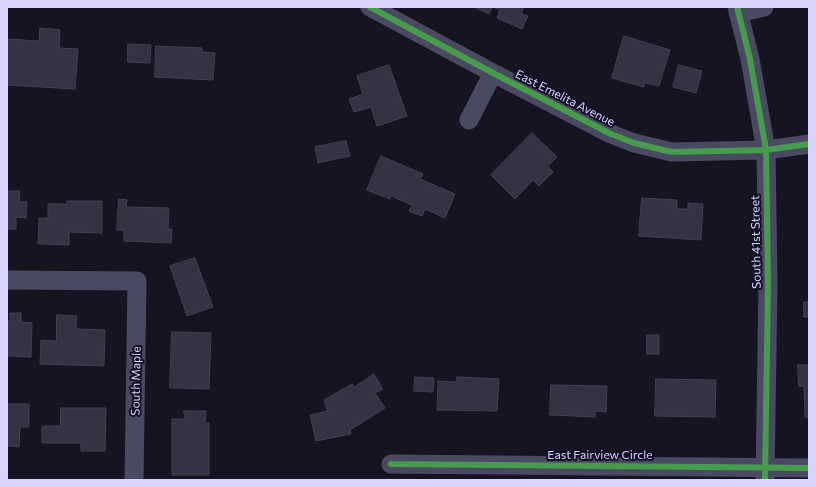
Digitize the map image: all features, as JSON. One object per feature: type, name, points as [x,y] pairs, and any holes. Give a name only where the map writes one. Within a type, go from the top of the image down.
[{"type":"street","name":"East Emelita Avenue","points":[[370,7],[611,134],[634,143],[672,152],[766,150],[809,144]]},
{"type":"street","points":[[737,10],[764,7]]},
{"type":"street","name":"South 41st Street","points":[[737,10],[750,59],[766,150],[768,283],[765,474]]},
{"type":"street","points":[[469,120],[493,73]]},
{"type":"street","name":"South Maple","points":[[7,280],[137,281],[134,480]]},
{"type":"street","name":"East Fairview Circle","points":[[391,464],[765,474],[809,468]]},
{"type":"building","points":[[475,7],[492,7],[489,14]]},
{"type":"building","points":[[493,7],[524,7],[521,13],[528,16],[522,29],[497,18],[500,10]]},
{"type":"building","points":[[40,28],[60,30],[59,48],[78,49],[75,89],[7,85],[7,39],[39,41]]},
{"type":"building","points":[[624,36],[670,50],[659,86],[645,83],[644,87],[612,78]]},
{"type":"building","points":[[128,44],[151,45],[150,63],[128,62]]},
{"type":"building","points":[[156,46],[202,48],[202,52],[215,53],[213,80],[155,77]]},
{"type":"building","points":[[389,65],[407,116],[377,126],[371,107],[354,112],[349,99],[363,94],[357,76]]},
{"type":"building","points":[[679,65],[702,71],[696,93],[673,87]]},
{"type":"building","points":[[532,133],[557,157],[548,166],[553,172],[539,186],[533,180],[515,199],[491,175]]},
{"type":"building","points":[[346,141],[350,156],[318,163],[315,147]]},
{"type":"building","points":[[381,156],[423,174],[420,179],[455,194],[445,218],[425,209],[422,216],[409,211],[412,205],[391,196],[390,199],[367,190]]},
{"type":"building","points":[[7,191],[20,191],[19,202],[27,202],[26,218],[16,217],[16,229],[7,229]]},
{"type":"building","points":[[642,198],[677,200],[677,209],[688,209],[688,203],[703,204],[701,240],[639,236]]},
{"type":"building","points":[[119,199],[127,200],[126,207],[169,208],[168,229],[172,229],[171,243],[124,241],[124,230],[117,230]]},
{"type":"building","points":[[67,201],[102,201],[102,233],[69,232],[69,245],[38,244],[39,218],[48,218],[48,204],[67,204]]},
{"type":"building","points":[[195,258],[213,307],[187,316],[170,266]]},
{"type":"building","points":[[804,302],[809,302],[809,317],[804,317]]},
{"type":"building","points":[[10,313],[21,313],[21,322],[32,323],[31,357],[7,356],[7,321],[10,321]]},
{"type":"building","points":[[57,315],[77,316],[76,329],[105,330],[104,366],[40,364],[41,340],[56,341]]},
{"type":"building","points":[[172,332],[211,333],[209,389],[170,388]]},
{"type":"building","points":[[647,335],[659,335],[659,354],[647,354]]},
{"type":"building","points":[[798,365],[809,365],[809,417],[805,417],[804,386],[799,386]]},
{"type":"building","points":[[374,374],[383,389],[375,393],[385,408],[350,430],[351,434],[316,441],[310,415],[328,411],[324,400],[352,384],[354,387]]},
{"type":"building","points":[[415,377],[434,378],[433,392],[414,391]]},
{"type":"building","points":[[457,377],[499,379],[497,411],[437,410],[438,381],[457,382]]},
{"type":"building","points":[[656,379],[716,380],[715,417],[655,416]]},
{"type":"building","points":[[551,385],[607,386],[606,412],[595,411],[595,417],[550,415]]},
{"type":"building","points":[[7,404],[29,404],[29,427],[20,427],[19,447],[7,446]]},
{"type":"building","points":[[61,408],[106,408],[105,451],[81,451],[81,443],[42,443],[42,426],[60,426]]},
{"type":"building","points":[[184,411],[206,411],[205,423],[209,423],[209,475],[172,475],[172,419],[185,419]]},
{"type":"cycle path","points":[[370,7],[611,134],[634,143],[672,152],[766,150],[809,144]]},
{"type":"cycle path","points":[[737,7],[750,59],[766,150],[768,283],[765,480]]},
{"type":"cycle path","points":[[391,464],[809,468]]}]
